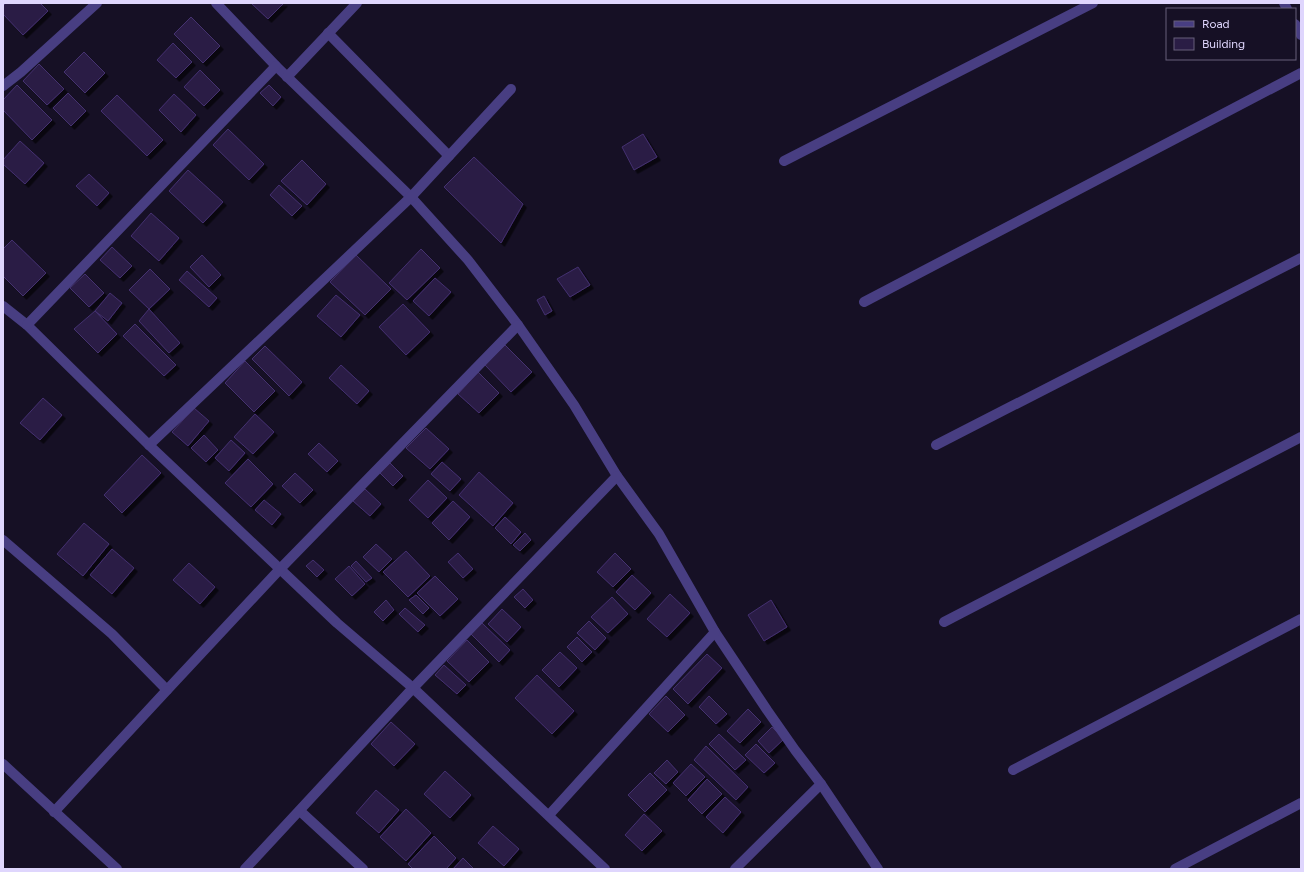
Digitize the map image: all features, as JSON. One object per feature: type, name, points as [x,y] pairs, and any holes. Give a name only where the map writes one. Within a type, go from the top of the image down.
[{"type":"street","points":[[3,86],[21,72],[97,3]]},
{"type":"street","points":[[216,3],[287,77],[411,197],[468,260],[518,325],[574,405],[617,476],[659,534],[715,632],[795,750],[821,784],[878,869]]},
{"type":"street","points":[[287,77],[357,3]]},
{"type":"street","points":[[784,161],[1094,3]]},
{"type":"street","points":[[1296,26],[1301,35]]},
{"type":"street","points":[[328,33],[449,156]]},
{"type":"street","points":[[27,325],[276,66]]},
{"type":"street","points":[[864,302],[1301,73]]},
{"type":"street","points":[[149,444],[411,197],[511,89]]},
{"type":"street","points":[[936,445],[1301,258]]},
{"type":"street","points":[[3,306],[27,325],[149,444],[337,623],[413,688],[605,869]]},
{"type":"street","points":[[54,812],[280,569],[518,325]]},
{"type":"street","points":[[944,622],[1301,437]]},
{"type":"street","points":[[245,869],[413,688],[617,476]]},
{"type":"street","points":[[3,540],[112,634],[167,690]]},
{"type":"street","points":[[1013,770],[1301,619]]},
{"type":"street","points":[[548,815],[715,632]]},
{"type":"street","points":[[3,764],[117,869]]},
{"type":"street","points":[[735,869],[821,784]]},
{"type":"street","points":[[1175,869],[1301,803]]},
{"type":"street","points":[[300,811],[363,869]]},
{"type":"building","points":[[6,3],[40,3],[48,11],[23,35],[3,14],[3,6]]},
{"type":"building","points":[[251,3],[284,3],[268,19]]},
{"type":"building","points":[[191,17],[220,46],[203,63],[174,34]]},
{"type":"building","points":[[173,43],[192,62],[176,78],[157,60]]},
{"type":"building","points":[[84,52],[105,73],[85,93],[64,72]]},
{"type":"building","points":[[39,64],[64,89],[47,105],[23,81]]},
{"type":"building","points":[[200,70],[220,90],[204,106],[184,87]]},
{"type":"building","points":[[17,85],[52,120],[32,140],[3,110],[3,100]]},
{"type":"building","points":[[269,85],[281,97],[273,106],[260,93]]},
{"type":"building","points":[[68,93],[86,111],[71,126],[53,108]]},
{"type":"building","points":[[174,94],[196,115],[181,132],[159,110]]},
{"type":"building","points":[[117,95],[163,140],[147,156],[101,111]]},
{"type":"building","points":[[228,129],[264,164],[249,180],[213,145]]},
{"type":"building","points":[[643,134],[657,157],[634,170],[622,147]]},
{"type":"building","points":[[20,141],[44,163],[25,184],[3,164],[3,160]]},
{"type":"building","points":[[474,157],[523,204],[501,243],[444,187]]},
{"type":"building","points":[[302,160],[326,184],[307,205],[281,181]]},
{"type":"building","points":[[188,170],[223,202],[203,223],[169,191]]},
{"type":"building","points":[[89,174],[109,193],[97,206],[76,186]]},
{"type":"building","points":[[279,185],[302,206],[292,216],[270,195]]},
{"type":"building","points":[[151,213],[179,238],[159,261],[131,236]]},
{"type":"building","points":[[12,240],[46,273],[23,296],[3,276],[3,249]]},
{"type":"building","points":[[112,247],[132,266],[120,278],[100,260]]},
{"type":"building","points":[[421,249],[440,268],[407,300],[389,283]]},
{"type":"building","points":[[202,255],[221,275],[209,287],[190,267]]},
{"type":"building","points":[[356,255],[391,289],[365,315],[330,282]]},
{"type":"building","points":[[578,267],[590,285],[570,297],[557,279]]},
{"type":"building","points":[[150,269],[170,289],[149,309],[129,290]]},
{"type":"building","points":[[187,271],[217,298],[209,307],[179,280]]},
{"type":"building","points":[[85,274],[104,293],[89,307],[70,288]]},
{"type":"building","points":[[435,278],[451,292],[429,316],[413,301]]},
{"type":"building","points":[[110,293],[122,303],[108,321],[95,311]]},
{"type":"building","points":[[336,295],[360,315],[341,337],[317,316]]},
{"type":"building","points":[[544,296],[552,311],[545,315],[537,300]]},
{"type":"building","points":[[403,304],[430,332],[406,355],[379,327]]},
{"type":"building","points":[[149,309],[180,343],[169,353],[139,321]]},
{"type":"building","points":[[95,311],[117,334],[98,353],[74,329]]},
{"type":"building","points":[[135,324],[176,365],[164,376],[123,336]]},
{"type":"building","points":[[505,345],[532,372],[511,392],[485,365]]},
{"type":"building","points":[[265,346],[302,382],[289,396],[252,359]]},
{"type":"building","points":[[245,361],[275,391],[254,412],[225,383]]},
{"type":"building","points":[[341,365],[369,391],[357,404],[329,378]]},
{"type":"building","points":[[478,372],[499,393],[479,413],[458,394]]},
{"type":"building","points":[[43,398],[62,415],[40,440],[20,423]]},
{"type":"building","points":[[194,408],[209,421],[188,446],[172,432]]},
{"type":"building","points":[[255,414],[274,432],[253,454],[234,437]]},
{"type":"building","points":[[426,428],[449,449],[430,469],[406,448]]},
{"type":"building","points":[[204,435],[218,450],[206,462],[191,448]]},
{"type":"building","points":[[231,440],[245,453],[229,471],[215,458]]},
{"type":"building","points":[[319,443],[338,461],[327,472],[308,454]]},
{"type":"building","points":[[142,455],[161,473],[122,513],[104,495]]},
{"type":"building","points":[[248,459],[273,484],[251,507],[225,483]]},
{"type":"building","points":[[442,462],[461,479],[450,491],[431,474]]},
{"type":"building","points":[[390,463],[403,476],[393,486],[380,473]]},
{"type":"building","points":[[479,472],[513,503],[493,526],[459,495]]},
{"type":"building","points":[[295,473],[313,490],[300,503],[282,486]]},
{"type":"building","points":[[428,480],[447,498],[428,518],[409,500]]},
{"type":"building","points":[[365,489],[381,504],[370,516],[353,501]]},
{"type":"building","points":[[264,500],[281,514],[272,525],[255,510]]},
{"type":"building","points":[[453,501],[470,517],[449,540],[432,523]]},
{"type":"building","points":[[505,517],[521,532],[511,544],[495,528]]},
{"type":"building","points":[[84,523],[109,544],[83,576],[57,554]]},
{"type":"building","points":[[525,533],[531,540],[520,551],[513,545]]},
{"type":"building","points":[[376,544],[392,559],[379,572],[363,557]]},
{"type":"building","points":[[112,549],[134,568],[112,594],[90,575]]},
{"type":"building","points":[[406,551],[430,576],[408,597],[383,572]]},
{"type":"building","points":[[458,553],[473,569],[463,578],[448,562]]},
{"type":"building","points":[[615,553],[631,569],[613,587],[597,572]]},
{"type":"building","points":[[313,560],[324,570],[317,577],[306,566]]},
{"type":"building","points":[[356,561],[372,578],[366,582],[351,566]]},
{"type":"building","points":[[189,563],[215,587],[200,604],[173,580]]},
{"type":"building","points":[[349,566],[365,584],[352,596],[335,579]]},
{"type":"building","points":[[632,575],[651,593],[635,610],[616,592]]},
{"type":"building","points":[[435,576],[458,599],[440,616],[417,593]]},
{"type":"building","points":[[523,589],[533,600],[525,608],[514,597]]},
{"type":"building","points":[[670,594],[690,613],[667,637],[647,619]]},
{"type":"building","points":[[416,595],[429,608],[423,614],[409,600]]},
{"type":"building","points":[[612,597],[628,614],[608,633],[591,617]]},
{"type":"building","points":[[386,600],[394,610],[383,621],[374,612]]},
{"type":"building","points":[[771,600],[787,627],[764,641],[748,615]]},
{"type":"building","points":[[405,608],[425,625],[418,632],[399,614]]},
{"type":"building","points":[[502,609],[521,627],[507,642],[488,624]]},
{"type":"building","points":[[589,621],[606,638],[595,650],[577,633]]},
{"type":"building","points":[[482,623],[510,650],[499,662],[471,634]]},
{"type":"building","points":[[577,637],[592,652],[582,662],[567,647]]},
{"type":"building","points":[[467,640],[489,662],[469,682],[447,661]]},
{"type":"building","points":[[560,652],[577,668],[559,687],[542,670]]},
{"type":"building","points":[[707,654],[722,668],[688,704],[673,689]]},
{"type":"building","points":[[444,665],[466,685],[457,694],[435,675]]},
{"type":"building","points":[[537,675],[574,711],[552,734],[515,698]]},
{"type":"building","points":[[666,696],[685,715],[668,732],[649,714]]},
{"type":"building","points":[[709,696],[727,714],[716,724],[699,707]]},
{"type":"building","points":[[748,709],[761,722],[740,743],[727,731]]},
{"type":"building","points":[[391,722],[415,744],[394,766],[371,744]]},
{"type":"building","points":[[772,727],[784,739],[769,753],[758,741]]},
{"type":"building","points":[[719,734],[746,760],[735,770],[709,744]]},
{"type":"building","points":[[756,744],[775,763],[764,773],[745,755]]},
{"type":"building","points":[[706,746],[748,787],[736,800],[694,760]]},
{"type":"building","points":[[667,760],[678,772],[666,784],[654,773]]},
{"type":"building","points":[[691,764],[705,777],[686,796],[673,783]]},
{"type":"building","points":[[445,771],[471,795],[450,818],[424,794]]},
{"type":"building","points":[[650,773],[667,790],[645,812],[628,795]]},
{"type":"building","points":[[707,779],[722,794],[702,814],[688,800]]},
{"type":"building","points":[[376,790],[399,810],[379,833],[356,813]]},
{"type":"building","points":[[725,797],[741,812],[723,833],[706,817]]},
{"type":"building","points":[[406,809],[431,833],[406,861],[380,837]]},
{"type":"building","points":[[644,814],[662,831],[642,851],[625,835]]},
{"type":"building","points":[[493,826],[519,849],[504,866],[478,843]]},
{"type":"building","points":[[434,836],[456,858],[446,869],[413,869],[408,864]]},
{"type":"building","points":[[463,858],[474,869],[453,869]]}]
